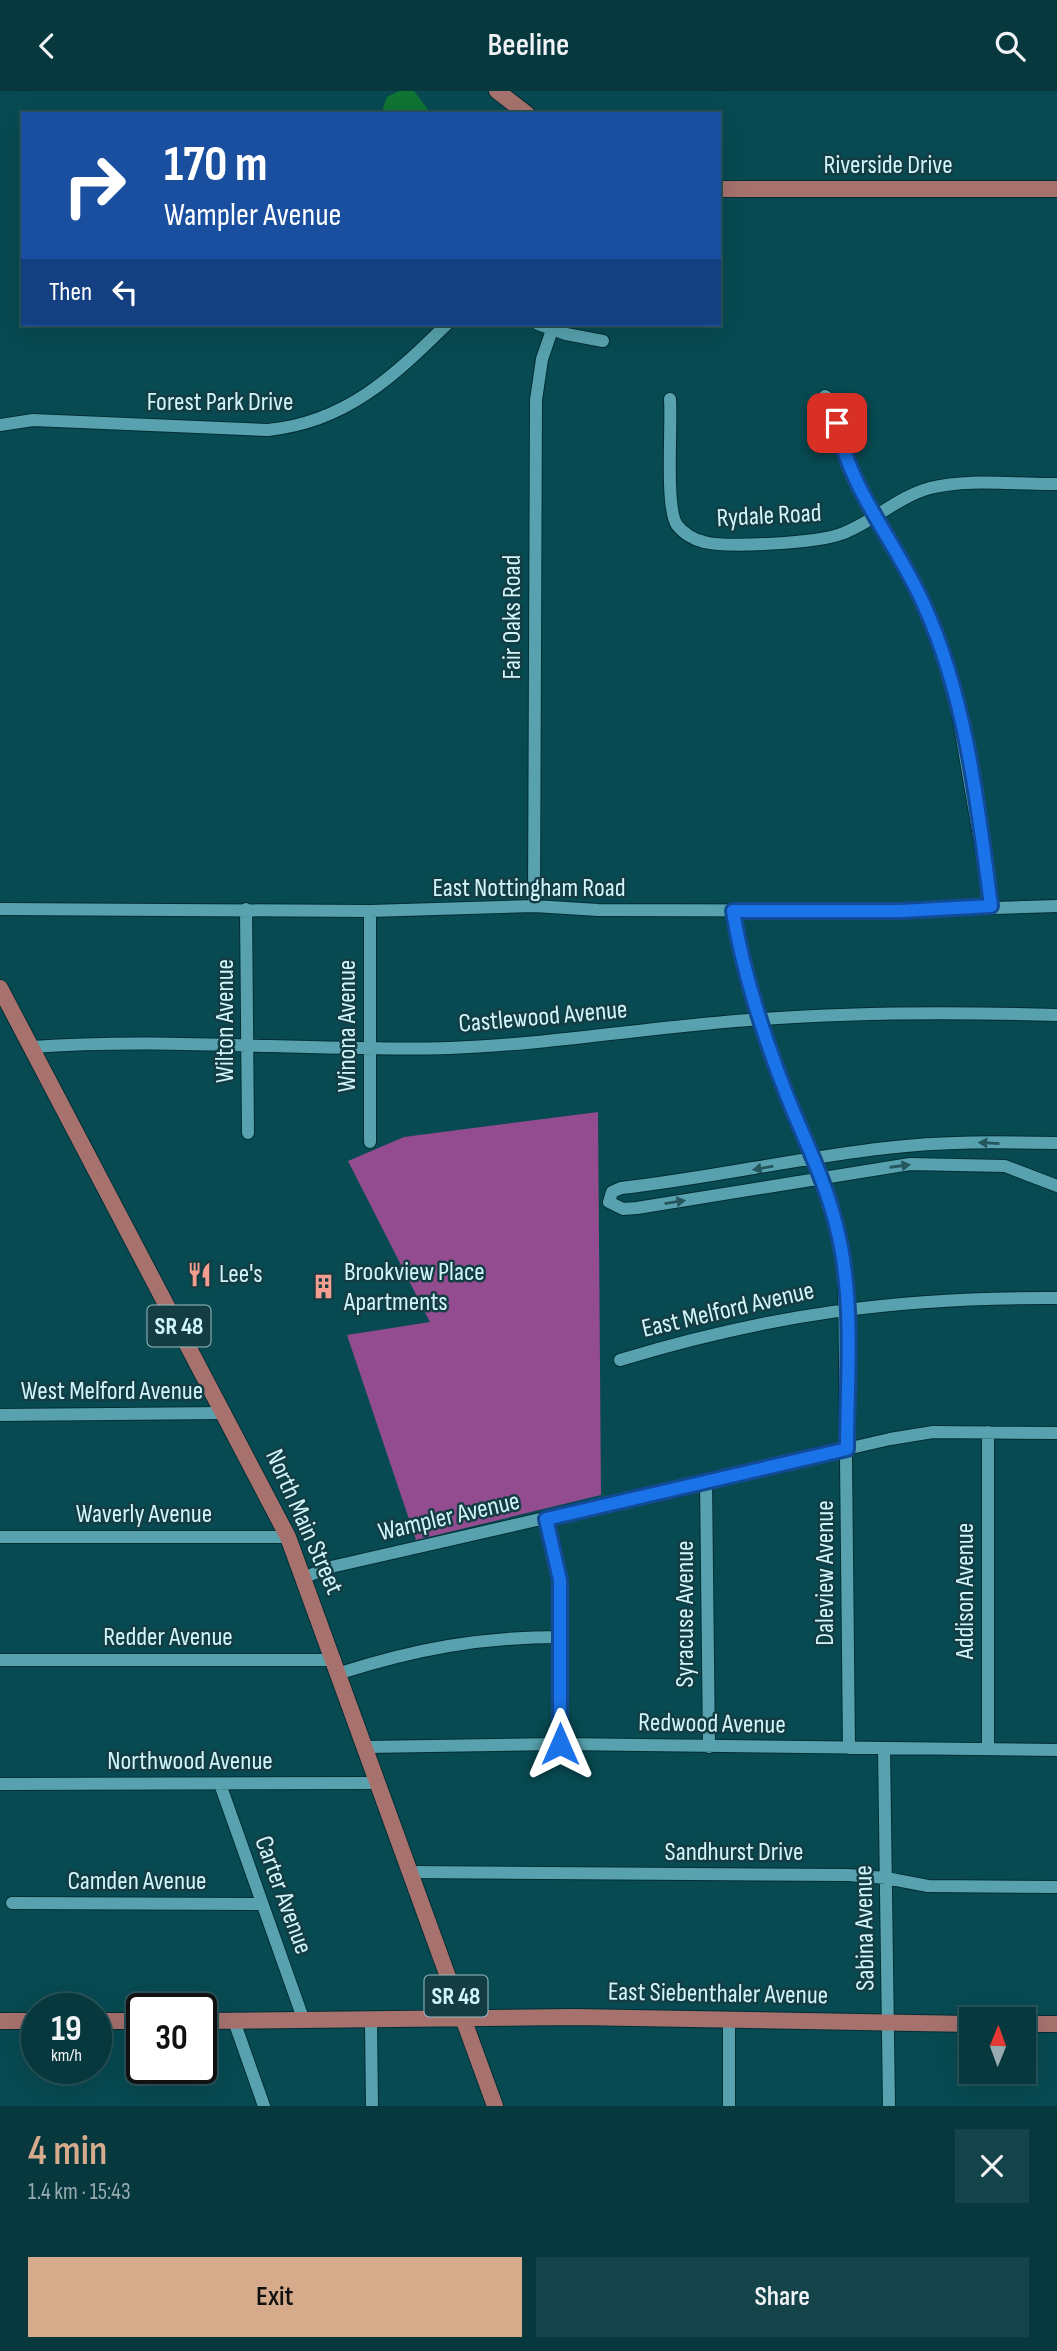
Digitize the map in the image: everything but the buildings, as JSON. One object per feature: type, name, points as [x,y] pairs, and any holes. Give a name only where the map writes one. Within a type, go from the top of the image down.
[{"type":"main road","points":[[497,91],[524,112]]},
{"type":"main road","name":"Riverside Drive","points":[[721,189],[1057,189]]},
{"type":"main road","name":"North Main Street","points":[[0,988],[288,1537],[338,1666],[495,2106]]},
{"type":"main road","name":"East Siebenthaler Avenue","points":[[217,2021],[729,2018],[959,2024]]},
{"type":"main road","points":[[0,2021],[21,2021]]},
{"type":"main road","points":[[1036,2024],[1057,2024]]},
{"type":"street","name":"Forest Park Drive","points":[[0,425],[33,419],[268,430],[304,426],[363,398],[445,326]]},
{"type":"street","points":[[543,326],[603,341]]},
{"type":"street","name":"Fair Oaks Road","points":[[534,906],[536,400],[542,359],[552,330]]},
{"type":"street","points":[[825,396],[832,401],[849,470],[924,604],[953,685],[991,906]]},
{"type":"street","name":"Rydale Road","points":[[670,399],[671,506],[674,519],[695,539],[710,543],[816,541],[842,534],[909,495],[940,486],[1057,484]]},
{"type":"street","name":"East Nottingham Road","points":[[0,909],[370,911],[534,906],[598,910],[901,911],[991,906],[1057,906]]},
{"type":"street","name":"Wilton Avenue","points":[[246,909],[245,1045],[248,1133]]},
{"type":"street","name":"Winona Avenue","points":[[370,911],[370,1142]]},
{"type":"street","name":"Daleview Avenue","points":[[733,911],[760,1019],[821,1178],[840,1240],[846,1308],[849,1748]]},
{"type":"street","name":"Castlewood Avenue","points":[[32,1047],[245,1045],[370,1049],[505,1045],[760,1019],[933,1013],[1057,1015]]},
{"type":"street","points":[[1057,1143],[938,1143],[813,1159],[695,1179],[621,1188],[612,1192],[609,1202],[623,1209],[637,1208],[910,1164],[1005,1166],[1057,1186]]},
{"type":"street","name":"East Melford Avenue","points":[[620,1360],[748,1325],[846,1308],[957,1299],[1057,1298]]},
{"type":"street","name":"West Melford Avenue","points":[[0,1415],[225,1413]]},
{"type":"street","name":"Addison Avenue","points":[[988,1432],[988,1749]]},
{"type":"street","name":"Wampler Avenue","points":[[305,1577],[331,1567],[912,1434],[1057,1433]]},
{"type":"street","name":"Syracuse Avenue","points":[[706,1481],[709,1747]]},
{"type":"street","points":[[546,1519],[560,1580],[560,1744]]},
{"type":"street","name":"Waverly Avenue","points":[[0,1537],[288,1537]]},
{"type":"street","name":"Redder Avenue","points":[[0,1660],[338,1666],[448,1644],[514,1637],[560,1637]]},
{"type":"street","name":"Redwood Avenue","points":[[366,1747],[560,1744],[1057,1750]]},
{"type":"street","name":"Sabina Avenue","points":[[884,1748],[889,2106]]},
{"type":"street","name":"Northwood Avenue","points":[[0,1784],[379,1783]]},
{"type":"street","name":"Carter Avenue","points":[[220,1784],[304,2021]]},
{"type":"street","name":"Sandhurst Drive","points":[[411,1872],[886,1878],[928,1886],[1057,1887]]},
{"type":"street","name":"Camden Avenue","points":[[12,1903],[262,1904]]},
{"type":"street","points":[[729,2018],[729,2106]]},
{"type":"street","points":[[234,2021],[264,2106]]},
{"type":"street","points":[[372,2021],[372,2106]]},
{"type":"shaded area","points":[[399,91],[414,91],[430,112],[382,112],[387,97]]},
{"type":"shaded area","points":[[598,1112],[601,1495],[416,1540],[347,1335],[430,1322],[348,1161],[404,1137]]},
{"type":"place","name":"Lee's","points":[[199,1274]]},
{"type":"place","name":"Brookview Place Apartments","points":[[324,1287]]},
{"type":"route","points":[[560,1744],[560,1580],[546,1519],[847,1449],[846,1308],[840,1240],[825,1187],[771,1053],[733,911],[901,911],[991,906],[983,844],[953,685],[924,604],[899,555],[849,470],[837,423]]}]
